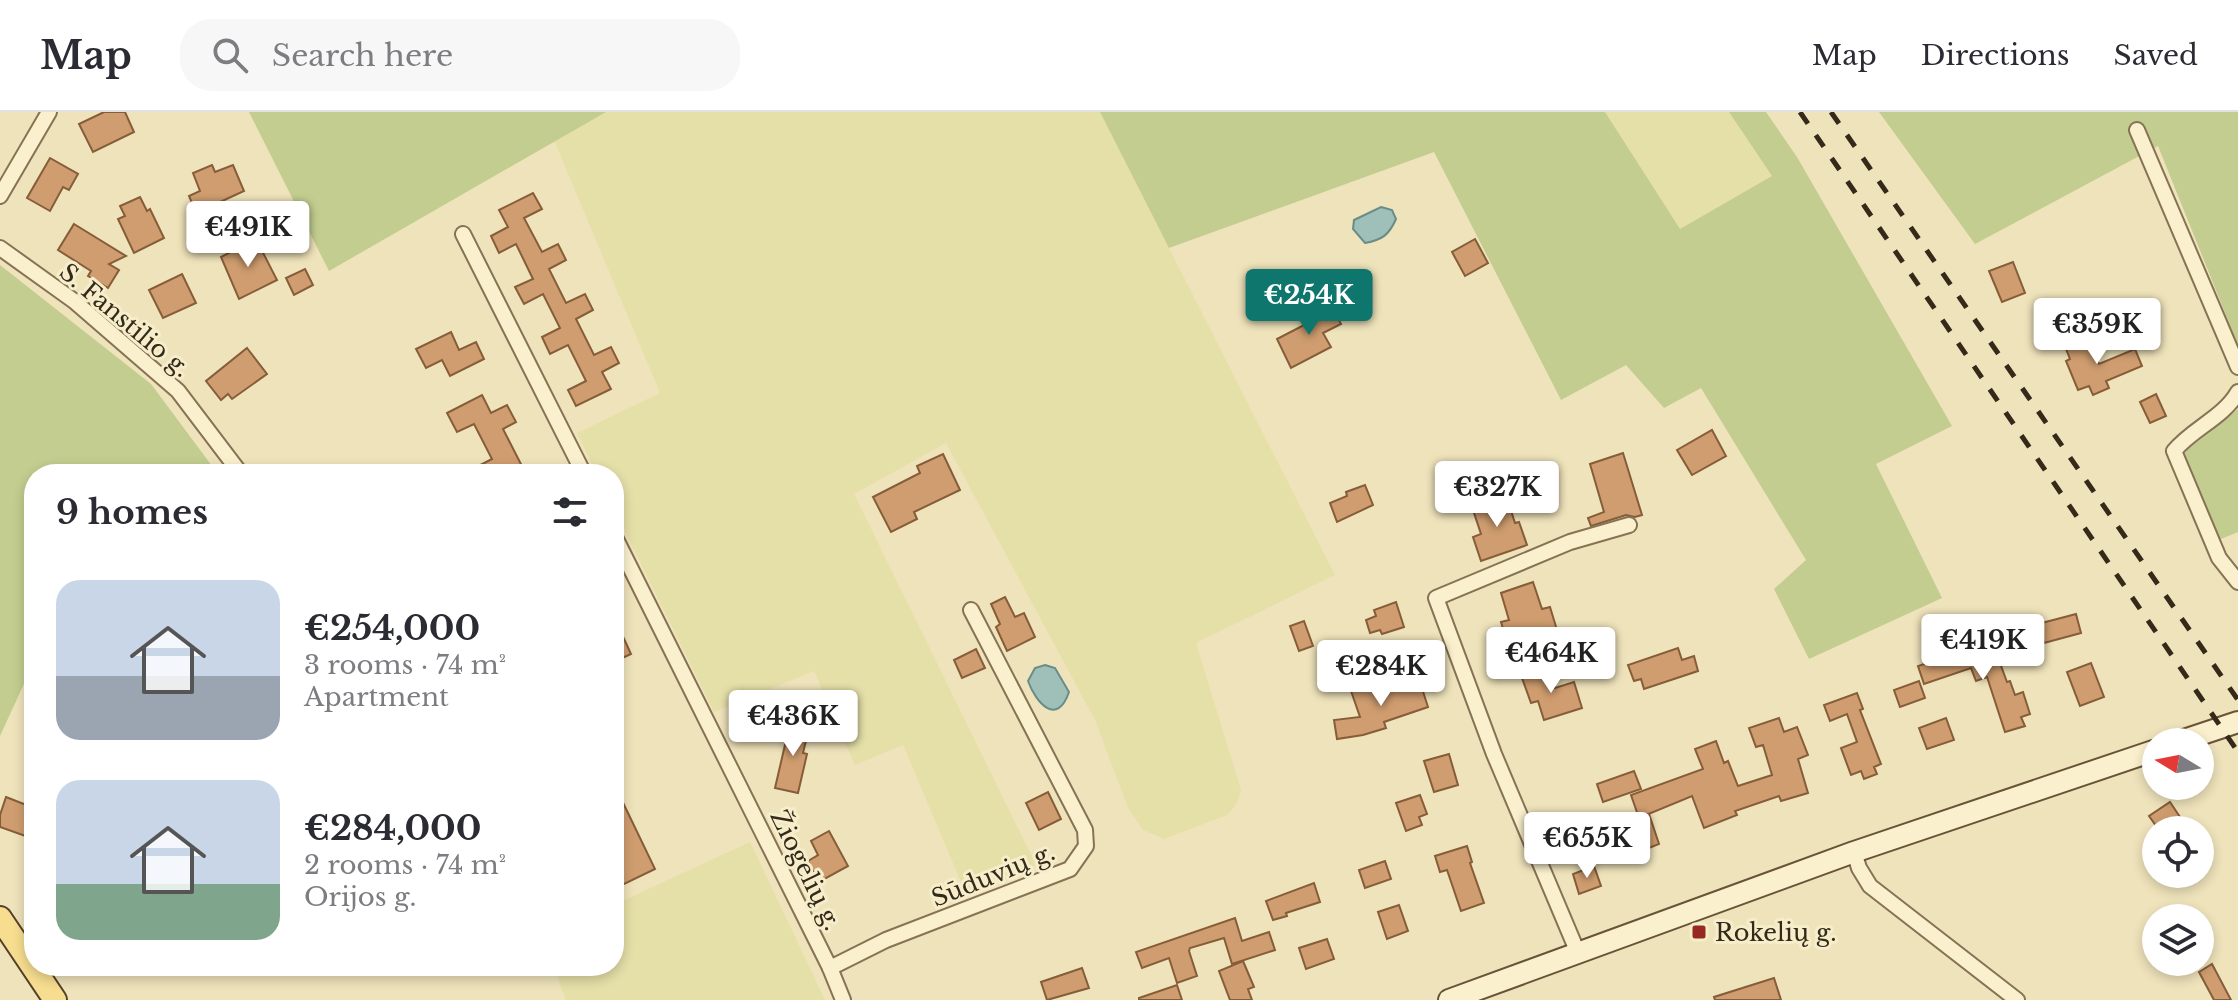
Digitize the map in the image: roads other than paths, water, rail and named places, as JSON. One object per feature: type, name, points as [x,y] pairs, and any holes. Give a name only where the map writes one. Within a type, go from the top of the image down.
[{"type":"main road","points":[[2214,730],[2238,722]]},
{"type":"main road","points":[[1456,999],[1854,852],[2142,755]]},
{"type":"main road","points":[[0,918],[24,954]]},
{"type":"main road","points":[[39,976],[55,1000]]},
{"type":"street","points":[[0,196],[49,112]]},
{"type":"street","points":[[2137,130],[2238,367]]},
{"type":"street","points":[[463,234],[579,464]]},
{"type":"street","name":"S. Fanstilio g.","points":[[0,248],[74,301],[178,391],[233,464]]},
{"type":"street","points":[[2238,392],[2229,407],[2186,437],[2174,451],[2219,558],[2238,582]]},
{"type":"street","points":[[1578,953],[1494,754],[1436,598],[1570,542],[1629,525]]},
{"type":"street","name":"Žiogelių g.","points":[[624,555],[830,968]]},
{"type":"street","name":"Sūduvių g.","points":[[830,968],[886,940],[1070,869],[1086,846],[1085,830],[971,610]]},
{"type":"street","points":[[1854,852],[1870,886],[2017,1000]]},
{"type":"street","points":[[830,968],[843,1000]]},
{"type":"water","points":[[1381,207],[1392,210],[1396,219],[1384,236],[1365,243],[1353,229],[1354,220]]},
{"type":"water","points":[[1045,665],[1055,668],[1069,692],[1059,708],[1053,710],[1041,703],[1028,681],[1035,668]]},
{"type":"railway","points":[[1800,112],[2238,752]]},
{"type":"railway","points":[[1831,112],[2238,700]]},
{"type":"place","name":"Rokelių g.","points":[[1699,932]]}]
